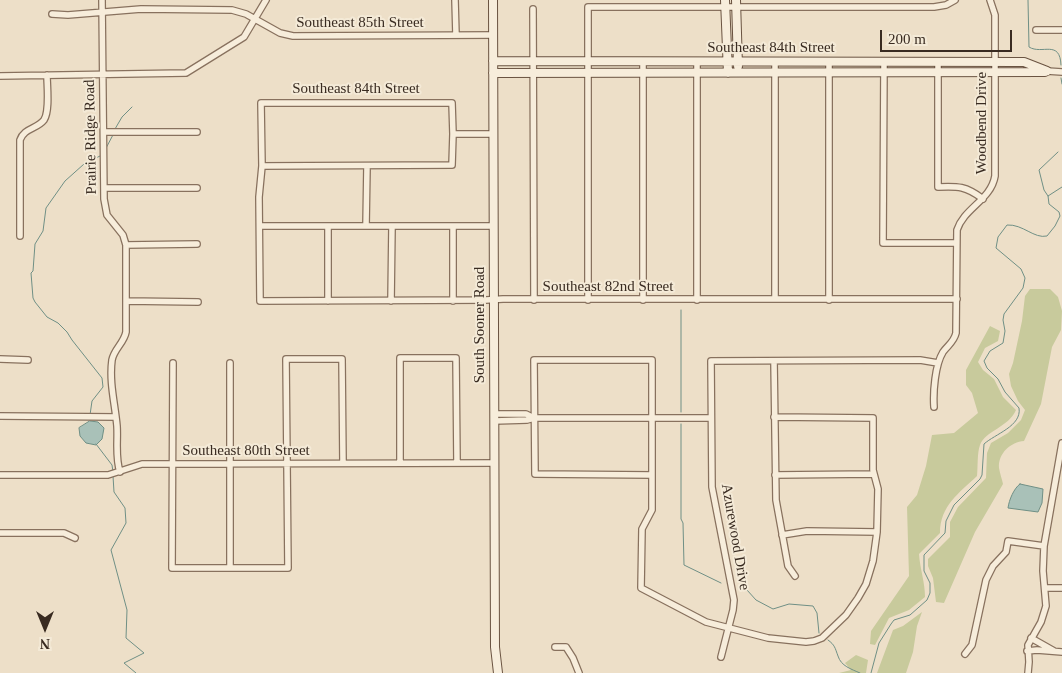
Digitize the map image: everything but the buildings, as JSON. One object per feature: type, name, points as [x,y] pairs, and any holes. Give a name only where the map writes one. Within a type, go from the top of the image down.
[{"type":"street","name":"Prairie Ridge Road","points":[[102,0],[104,199],[107,215],[123,235],[126,245],[125,338],[114,352],[112,365],[112,394],[116,417],[118,473]]},
{"type":"street","points":[[0,76],[103,76],[186,73],[244,37],[266,0]]},
{"type":"street","points":[[455,0],[456,36]]},
{"type":"street","name":"South Sooner Road","points":[[493,0],[495,649],[498,673]]},
{"type":"street","points":[[588,300],[588,7],[737,3],[934,7],[946,5],[955,0]]},
{"type":"street","name":"Woodbend Drive","points":[[934,407],[933,395],[938,363],[944,350],[956,336],[956,243],[958,230],[961,222],[992,187],[995,176],[995,15],[990,0]]},
{"type":"street","points":[[726,3],[728,73]]},
{"type":"street","points":[[737,3],[738,73]]},
{"type":"street","name":"Southeast 85th Street","points":[[52,14],[141,9],[226,9],[237,11],[256,19],[280,33],[292,36],[493,35]]},
{"type":"street","points":[[533,9],[534,300]]},
{"type":"street","points":[[1036,30],[1062,30]]},
{"type":"street","name":"Southeast 84th Street","points":[[493,61],[1024,62],[1047,72]]},
{"type":"street","points":[[643,62],[643,300]]},
{"type":"street","points":[[697,62],[697,300]]},
{"type":"street","points":[[775,62],[775,299]]},
{"type":"street","points":[[829,62],[829,300]]},
{"type":"street","points":[[884,62],[883,244],[956,243]]},
{"type":"street","points":[[938,62],[938,186],[967,188],[982,199]]},
{"type":"street","name":"Southeast 84th Street","points":[[493,72],[1062,72]]},
{"type":"street","points":[[20,236],[20,140],[24,133],[38,124],[45,116],[47,76]]},
{"type":"street","name":"Southeast 84th Street","points":[[262,166],[261,103],[452,103],[453,134]]},
{"type":"street","points":[[104,132],[197,132]]},
{"type":"street","points":[[494,134],[453,134],[452,165],[262,166],[259,197],[260,226],[494,226]]},
{"type":"street","points":[[366,226],[367,166]]},
{"type":"street","points":[[104,188],[197,188]]},
{"type":"street","name":"Southeast 82nd Street","points":[[260,226],[260,301],[957,299]]},
{"type":"street","points":[[328,226],[328,301]]},
{"type":"street","points":[[390,301],[392,226]]},
{"type":"street","points":[[453,226],[453,300]]},
{"type":"street","points":[[126,245],[197,244]]},
{"type":"street","points":[[126,302],[198,302]]},
{"type":"street","points":[[400,463],[400,358],[456,358],[456,463]]},
{"type":"street","points":[[0,359],[28,360]]},
{"type":"street","points":[[173,363],[172,568],[288,568],[286,359],[342,359],[343,463]]},
{"type":"street","points":[[652,475],[535,474],[534,360],[652,360],[652,418],[652,475],[652,510],[642,529],[641,588],[700,620],[768,638],[806,642],[818,640],[831,630],[853,606],[866,584],[874,556],[877,532],[878,489],[874,474],[873,418],[774,418]]},
{"type":"street","points":[[795,576],[788,566],[776,500],[774,361],[920,360],[938,363]]},
{"type":"street","name":"Azurewood Drive","points":[[720,657],[734,600],[712,487],[711,361],[774,361]]},
{"type":"street","points":[[230,363],[230,567]]},
{"type":"street","points":[[0,416],[116,417]]},
{"type":"street","points":[[494,418],[527,420],[534,418],[711,418]]},
{"type":"street","points":[[1028,673],[1028,645],[1045,611],[1044,546],[1062,443]]},
{"type":"street","name":"Southeast 80th Street","points":[[0,475],[96,475],[118,473],[131,466],[142,464],[495,462]]},
{"type":"street","points":[[775,475],[874,474]]},
{"type":"street","points":[[782,535],[807,531],[877,532]]},
{"type":"street","points":[[0,533],[64,533],[75,538]]},
{"type":"street","points":[[964,654],[972,645],[986,580],[993,566],[1006,552],[1008,541],[1044,546]]},
{"type":"street","points":[[1046,588],[1062,588]]},
{"type":"street","points":[[1031,638],[1040,647],[1062,652]]},
{"type":"street","points":[[556,647],[566,647],[574,658],[579,673]]},
{"type":"street","points":[[1027,651],[1040,647]]},
{"type":"street","name":"South Sooner Road","points":[[492,673],[495,649]]},
{"type":"green space","points":[[1030,289],[1050,289],[1058,297],[1062,311],[1061,330],[1052,347],[1041,404],[1024,441],[1010,446],[1003,453],[999,468],[1003,484],[975,532],[944,603],[936,602],[928,559],[950,537],[950,522],[958,507],[986,478],[987,453],[991,443],[1008,433],[1021,420],[1025,410],[1018,401],[1011,386],[1009,374],[1022,321],[1025,296]]},
{"type":"green space","points":[[990,326],[1000,331],[998,341],[985,348],[978,362],[983,370],[994,379],[1003,397],[1016,410],[1008,421],[983,440],[978,452],[977,476],[957,494],[943,515],[940,533],[919,554],[925,597],[909,610],[889,618],[875,645],[870,644],[871,631],[909,576],[907,507],[917,495],[926,466],[932,435],[954,433],[978,413],[972,393],[966,385],[966,370]]},
{"type":"green space","points":[[922,612],[906,673],[877,673],[893,630],[903,626]]},
{"type":"green space","points":[[856,655],[868,660],[866,673],[839,673],[851,670],[845,663]]},
{"type":"shaded area","points":[[90,421],[98,422],[104,428],[102,439],[96,445],[86,443],[80,436],[79,428]]},
{"type":"shaded area","points":[[1020,484],[1043,489],[1042,503],[1038,512],[1008,508],[1012,494]]},
{"type":"waterway","points":[[1028,0],[1029,47],[1039,50],[1054,50],[1060,57],[1061,65]]},
{"type":"waterway","points":[[1061,78],[1062,84]]},
{"type":"waterway","points":[[115,129],[122,117],[132,107]]},
{"type":"waterway","points":[[105,150],[114,133]]},
{"type":"waterway","points":[[1048,196],[1044,190],[1039,170],[1058,152]]},
{"type":"waterway","points":[[90,415],[92,401],[103,387],[102,378],[67,332],[58,323],[47,317],[35,302],[31,273],[33,271],[35,244],[43,231],[46,208],[65,181],[84,164],[102,155]]},
{"type":"waterway","points":[[871,673],[879,643],[894,620],[910,615],[927,600],[930,593],[930,583],[924,571],[924,555],[945,533],[946,521],[954,505],[980,479],[982,475],[984,444],[1012,425],[1019,414],[1019,408],[1005,392],[998,379],[987,368],[984,361],[990,351],[1003,343],[1005,331],[1004,314],[1023,288],[1025,278],[1021,269],[996,248],[998,237],[1007,225],[1013,225],[1038,235],[1047,236],[1060,216],[1059,212],[1049,204],[1048,196],[1062,187]]},
{"type":"waterway","points":[[681,310],[681,412]]},
{"type":"waterway","points":[[681,424],[681,519],[683,523],[684,565],[721,583]]},
{"type":"waterway","points":[[96,444],[112,465],[113,472]]},
{"type":"waterway","points":[[113,476],[114,492],[125,508],[126,523],[111,550],[127,610],[126,638],[144,653],[124,663],[136,673]]},
{"type":"waterway","points":[[738,580],[756,600],[773,609],[789,604],[813,606],[817,613],[819,633]]},
{"type":"waterway","points":[[828,640],[832,643],[841,662],[860,673]]}]
